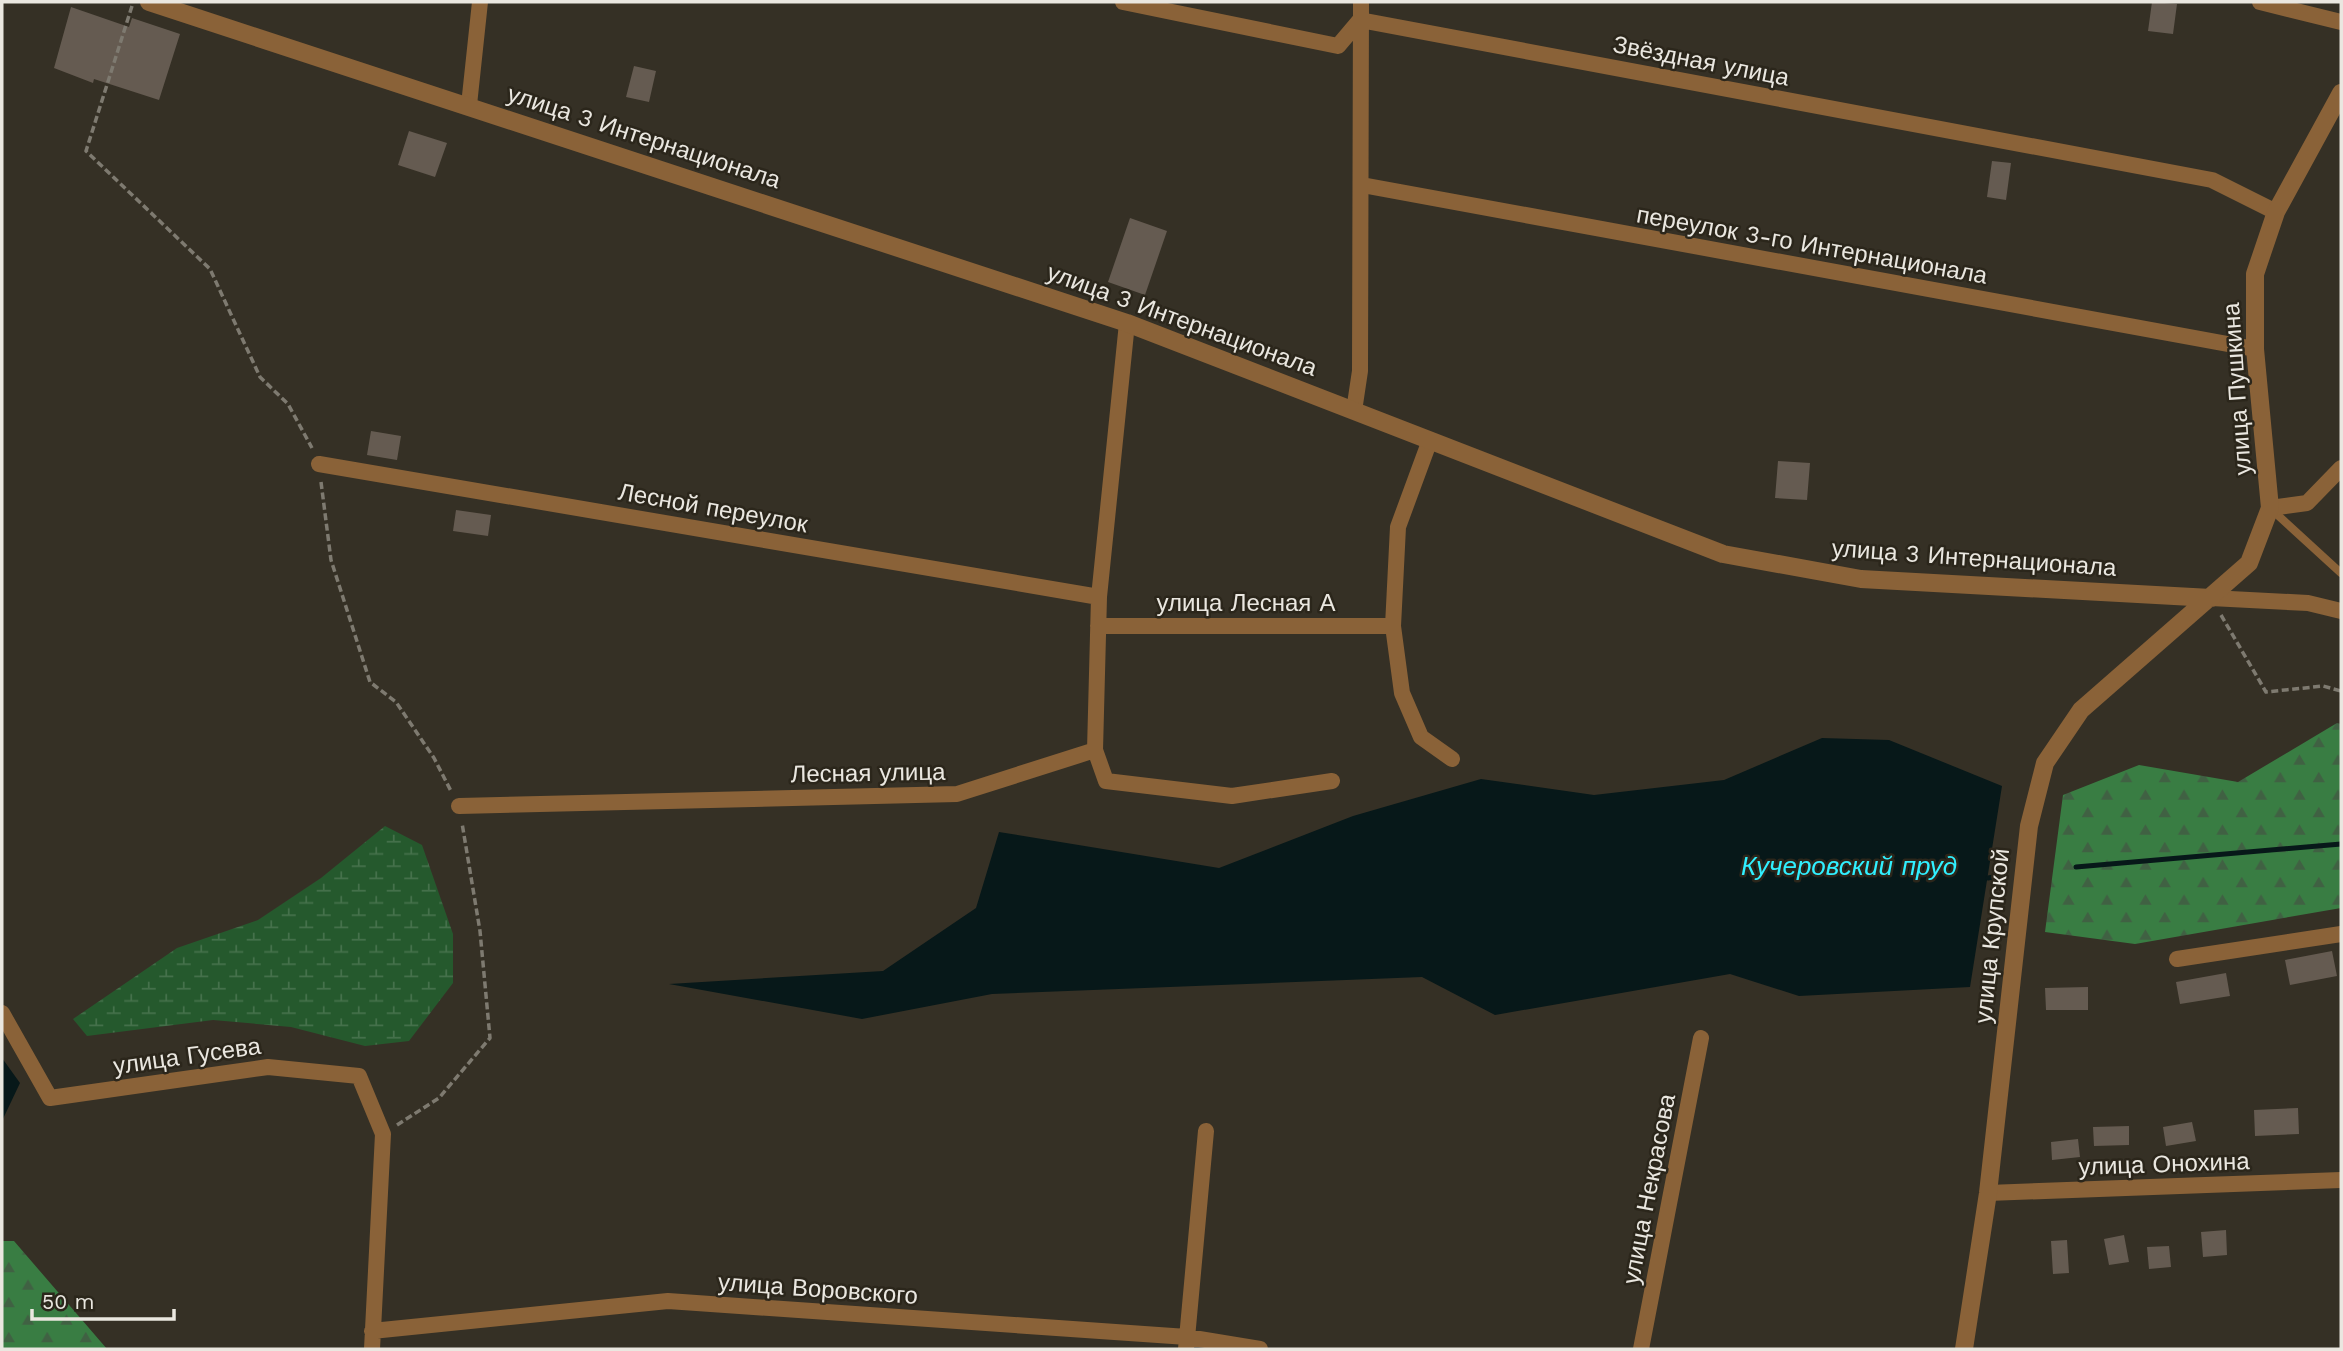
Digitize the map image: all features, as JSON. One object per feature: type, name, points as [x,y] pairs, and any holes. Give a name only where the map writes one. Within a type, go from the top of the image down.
[{"type":"street","name":"улица 3 Интернационала","points":[[149,2],[1127,323],[1723,554],[1861,579],[2211,598]]},
{"type":"street","points":[[469,105],[480,2]]},
{"type":"street","points":[[1124,2],[1338,46],[1360,20]]},
{"type":"street","points":[[1354,411],[1360,371],[1361,2]]},
{"type":"street","points":[[2260,2],[2341,22]]},
{"type":"street","name":"Звёздная улица","points":[[1360,20],[2211,180],[2276,212]]},
{"type":"street","name":"улица Пушкина","points":[[2211,598],[2249,563],[2270,508],[2255,349],[2255,274],[2276,212],[2341,93]]},
{"type":"street","name":"переулок 3-го Интернационала","points":[[1362,185],[2255,349]]},
{"type":"street","points":[[1127,323],[1099,597],[1095,750],[1106,781],[1232,796],[1332,781]]},
{"type":"street","points":[[1430,440],[1398,527],[1393,626],[1402,693],[1411,715],[1421,737],[1452,758]]},
{"type":"street","name":"Лесной переулок","points":[[319,464],[1099,597]]},
{"type":"street","points":[[2270,508],[2307,503],[2341,468]]},
{"type":"street","points":[[2211,598],[2308,603],[2341,611]]},
{"type":"street","name":"улица Крупской","points":[[1964,1349],[1988,1193],[2029,826],[2045,763],[2081,710],[2211,598]]},
{"type":"street","name":"улица Лесная А","points":[[1098,626],[1393,626]]},
{"type":"street","name":"Лесная улица","points":[[459,806],[957,794],[1095,750]]},
{"type":"street","points":[[2177,960],[2341,934]]},
{"type":"street","name":"улица Гусева","points":[[2,1013],[50,1098],[268,1066],[359,1076],[383,1134],[372,1349]]},
{"type":"street","name":"улица Некрасова","points":[[1641,1349],[1701,1038]]},
{"type":"street","points":[[1186,1343],[1206,1131]]},
{"type":"street","name":"улица Онохина","points":[[1988,1193],[2341,1180]]},
{"type":"street","name":"улица Воровского","points":[[372,1331],[668,1301],[1260,1349]]},
{"type":"lane","points":[[2270,508],[2341,573]]},
{"type":"path","points":[[133,2],[86,151],[210,269],[260,377],[289,404],[319,464],[331,560],[370,682],[396,702],[434,758],[459,806],[480,931],[490,1038],[439,1098],[383,1134]]},
{"type":"path","points":[[2211,598],[2266,692],[2323,686],[2341,691]]},
{"type":"green space","points":[[2337,723],[2341,724],[2341,908],[2135,944],[2045,932],[2063,795],[2139,765],[2238,782]]},
{"type":"green space","points":[[385,826],[422,845],[453,934],[453,983],[409,1041],[365,1046],[291,1027],[213,1020],[87,1036],[73,1019],[177,948],[258,920],[321,878]]},
{"type":"green space","points":[[2,1241],[14,1241],[107,1349],[2,1349]]},
{"type":"water","name":"Кучеровский пруд","points":[[1822,738],[1889,740],[2002,786],[1970,987],[1799,996],[1730,974],[1495,1015],[1422,977],[992,994],[862,1019],[669,984],[883,971],[976,908],[999,832],[1219,868],[1353,816],[1481,779],[1594,795],[1724,780]]},
{"type":"water","points":[[2,1058],[20,1083],[2,1121]]},
{"type":"building","points":[[2152,2],[2177,4],[2173,34],[2148,31]]},
{"type":"building","points":[[71,7],[129,27],[132,18],[180,34],[159,100],[94,79],[93,83],[54,68]]},
{"type":"building","points":[[634,66],[656,71],[649,102],[626,97]]},
{"type":"building","points":[[409,131],[447,143],[435,177],[398,165]]},
{"type":"building","points":[[1992,161],[2011,163],[2006,200],[1987,197]]},
{"type":"building","points":[[1130,218],[1167,231],[1145,295],[1108,282]]},
{"type":"building","points":[[371,431],[401,436],[397,460],[367,455]]},
{"type":"building","points":[[1778,461],[1810,463],[1807,500],[1775,498]]},
{"type":"building","points":[[456,510],[491,515],[488,536],[453,531]]},
{"type":"building","points":[[2332,951],[2337,976],[2290,985],[2285,960]]},
{"type":"building","points":[[2226,973],[2230,996],[2180,1004],[2176,982]]},
{"type":"building","points":[[2088,987],[2088,1010],[2046,1010],[2045,988]]},
{"type":"building","points":[[2298,1108],[2299,1134],[2255,1136],[2254,1110]]},
{"type":"building","points":[[2192,1122],[2196,1141],[2166,1146],[2163,1127]]},
{"type":"building","points":[[2129,1126],[2129,1145],[2094,1146],[2093,1127]]},
{"type":"building","points":[[2078,1139],[2080,1157],[2052,1160],[2051,1142]]},
{"type":"building","points":[[2226,1230],[2227,1255],[2203,1257],[2201,1232]]},
{"type":"building","points":[[2124,1235],[2129,1262],[2109,1265],[2104,1239]]},
{"type":"building","points":[[2067,1240],[2069,1273],[2053,1274],[2051,1241]]},
{"type":"building","points":[[2169,1246],[2171,1267],[2149,1269],[2147,1247]]},
{"type":"waterway","points":[[2076,867],[2341,844]]},
{"type":"waterway","points":[[1988,878],[1999,876]]}]
